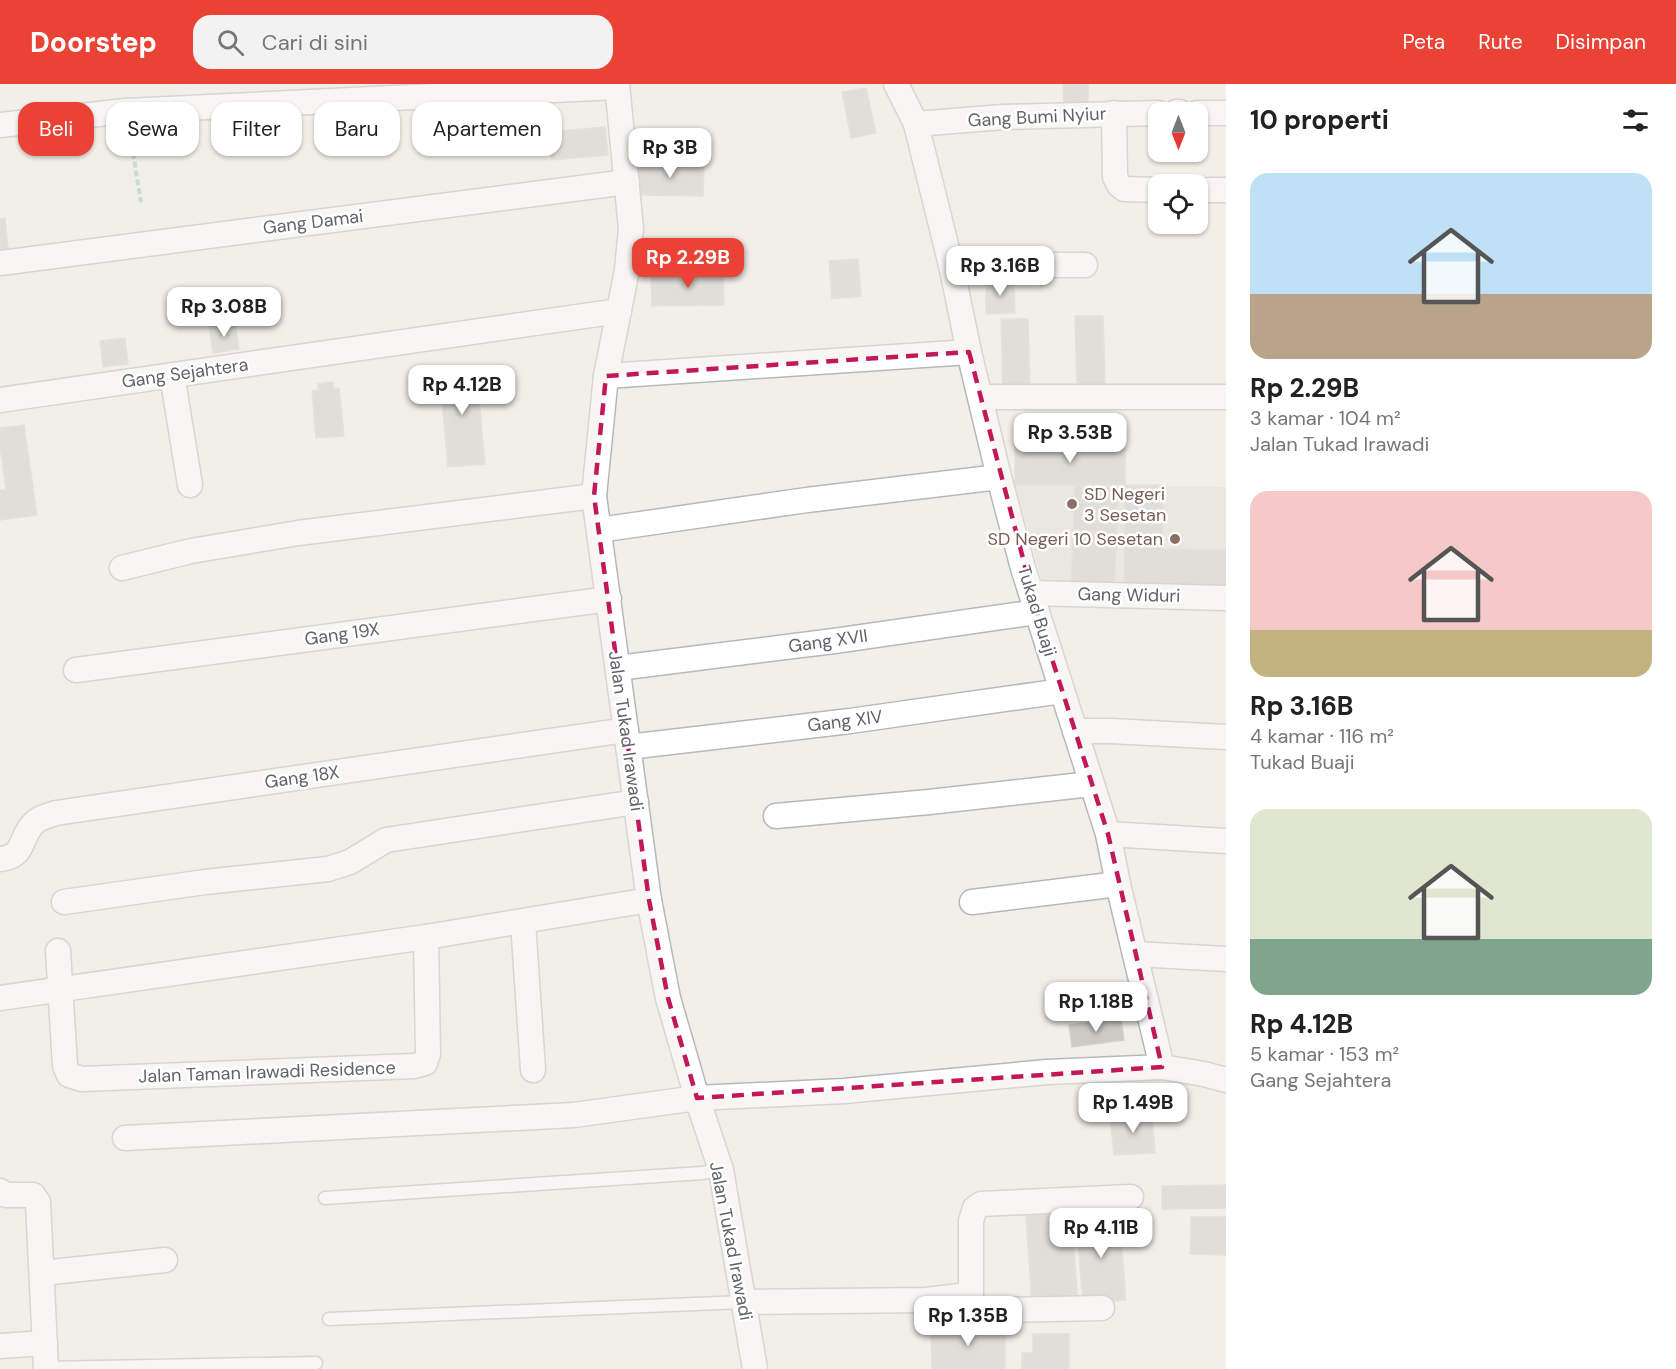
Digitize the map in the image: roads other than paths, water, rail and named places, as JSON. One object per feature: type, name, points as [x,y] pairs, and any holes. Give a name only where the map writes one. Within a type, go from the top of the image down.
[{"type":"street","name":"Tukad Buaji","points":[[896,84],[916,124],[999,477],[1034,603],[1108,834],[1161,1067]]},
{"type":"street","points":[[0,125],[126,111],[617,86]]},
{"type":"street","name":"Jalan Tukad Irawadi","points":[[617,86],[631,229],[627,270],[606,376],[594,496],[649,900],[668,998],[721,1170],[755,1369]]},
{"type":"street","points":[[1114,113],[1115,177],[1124,189],[1148,190]]},
{"type":"street","name":"Gang Bumi Nyiur","points":[[916,124],[1003,117],[1148,113]]},
{"type":"street","points":[[1208,113],[1226,113]]},
{"type":"street","name":"Gang Damai","points":[[0,263],[627,182]]},
{"type":"street","points":[[951,265],[1085,265]]},
{"type":"street","name":"Gang Sejahtera","points":[[0,400],[619,311]]},
{"type":"street","points":[[606,376],[969,352]]},
{"type":"street","points":[[172,375],[190,485]]},
{"type":"street","points":[[981,397],[1226,397]]},
{"type":"street","points":[[599,530],[807,500],[999,477]]},
{"type":"street","points":[[122,568],[191,551],[298,533],[594,496]]},
{"type":"street","name":"Gang Widuri","points":[[1034,603],[1226,598]]},
{"type":"street","name":"Gang 19X","points":[[76,670],[609,599]]},
{"type":"street","name":"Gang XVII","points":[[618,668],[1034,603]]},
{"type":"street","name":"Gang XIV","points":[[627,738],[850,721],[1062,691]]},
{"type":"street","points":[[1075,731],[1226,737]]},
{"type":"street","name":"Gang 18X","points":[[0,860],[16,854],[32,824],[39,818],[56,813],[627,738]]},
{"type":"street","points":[[776,816],[1091,784]]},
{"type":"street","points":[[63,902],[205,882],[328,869],[350,862],[386,840],[636,802]]},
{"type":"street","points":[[1108,834],[1226,841]]},
{"type":"street","points":[[972,902],[1118,884]]},
{"type":"street","points":[[0,998],[426,937],[649,900]]},
{"type":"street","points":[[523,922],[533,1070]]},
{"type":"street","name":"Jalan Taman Irawadi Residence","points":[[58,951],[65,1066],[69,1075],[82,1079],[414,1066],[425,1063],[428,1054],[426,937]]},
{"type":"street","points":[[1135,954],[1226,959]]},
{"type":"street","points":[[124,1138],[574,1115],[697,1098],[844,1091],[1047,1072],[1161,1067],[1226,1080]]},
{"type":"street","points":[[0,1191],[6,1195],[33,1195],[38,1202],[46,1368]]},
{"type":"street","points":[[743,1302],[926,1300],[969,1295],[971,1293],[970,1221],[975,1208],[981,1204],[1131,1197]]},
{"type":"street","points":[[42,1273],[165,1260]]},
{"type":"street","points":[[926,1300],[948,1311],[1102,1308]]},
{"type":"street","points":[[0,1346],[45,1343]]},
{"type":"lane","points":[[326,1198],[721,1170]]},
{"type":"lane","points":[[329,1319],[743,1302]]},
{"type":"lane","points":[[46,1368],[316,1363]]},
{"type":"place","name":"SD Negeri 3 Sesetan","points":[[1072,504]]},
{"type":"place","name":"SD Negeri 10 Sesetan","points":[[1175,539]]}]
